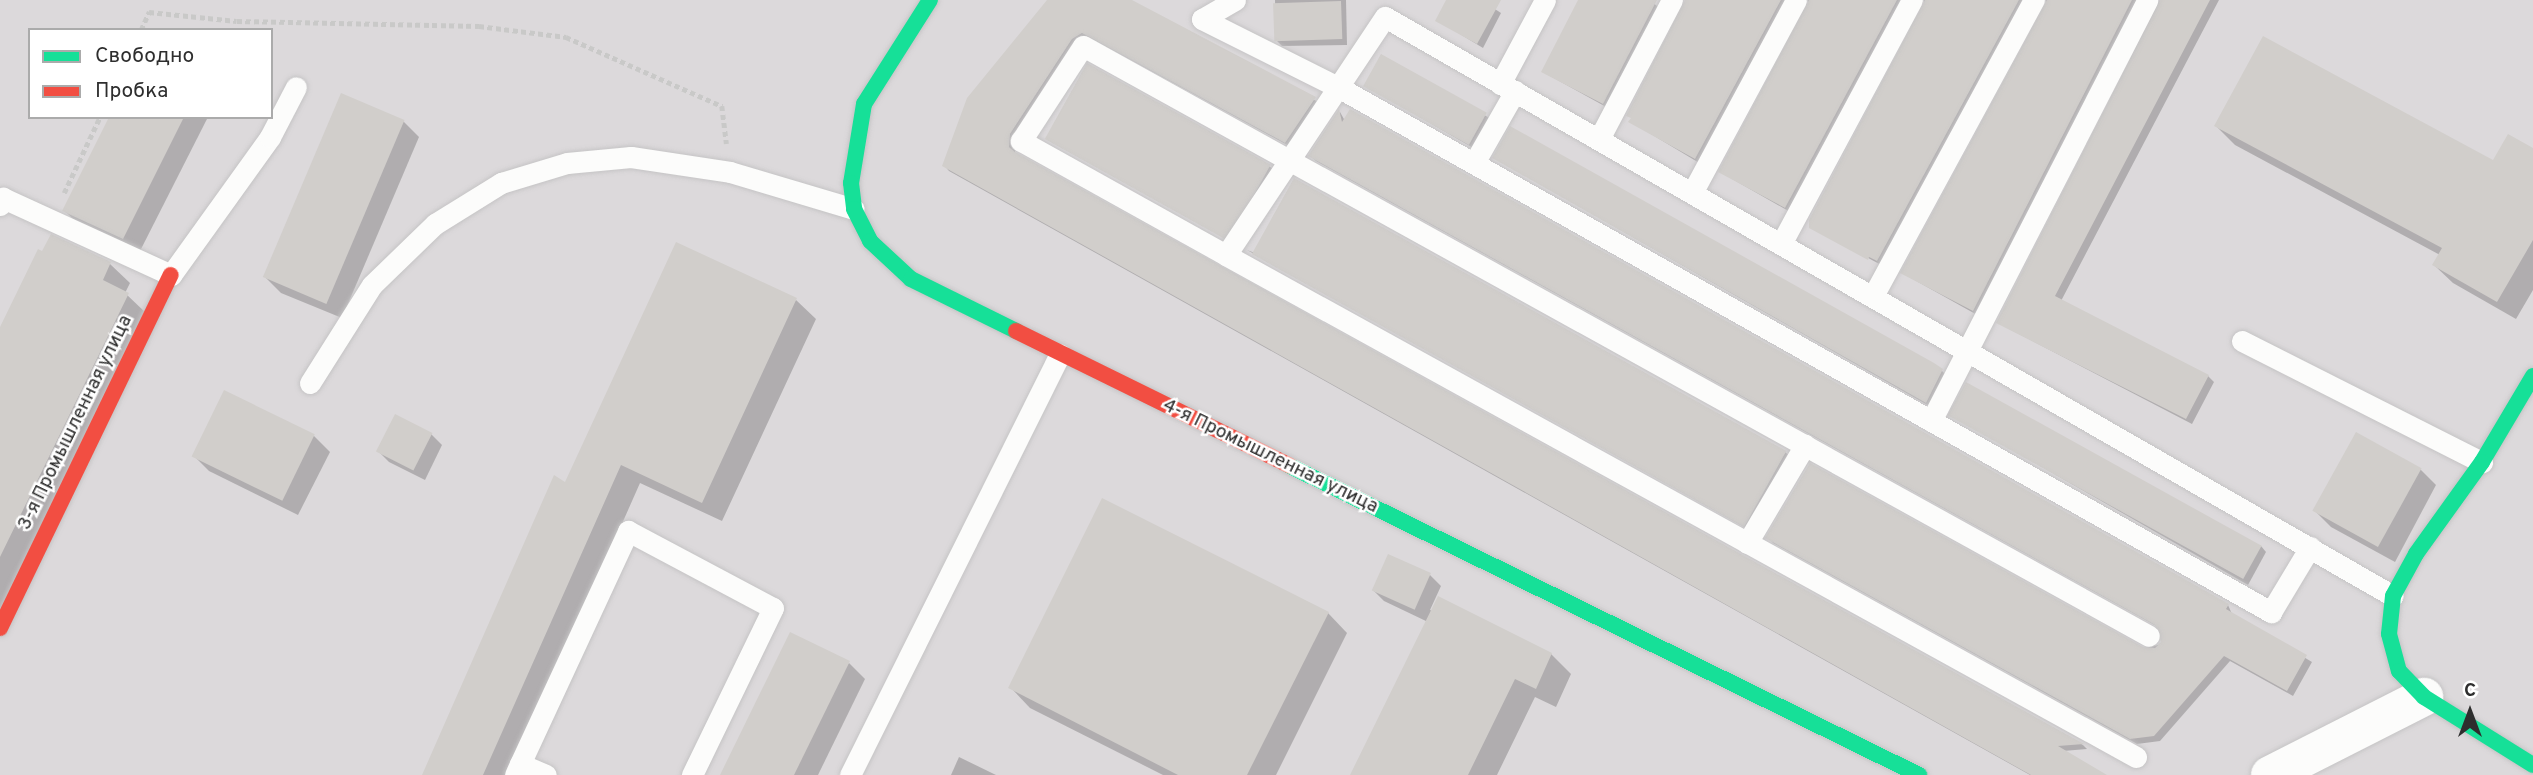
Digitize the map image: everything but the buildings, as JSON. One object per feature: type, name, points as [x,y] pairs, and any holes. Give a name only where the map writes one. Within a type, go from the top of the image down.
[{"type":"street","name":"4-я Промышленная улица","points":[[930,0],[863,104],[854,143],[854,209],[870,241],[911,279],[1919,775]]},
{"type":"street","name":"3-я Промышленная улица","points":[[0,628],[171,275]]},
{"type":"street","points":[[2533,376],[2482,462],[2416,554],[2393,596],[2389,634],[2399,671],[2424,698],[2533,765]]},
{"type":"street","points":[[2270,775],[2424,698]]},
{"type":"lane","points":[[1235,0],[1202,19],[1338,87],[2271,612],[2311,547]]},
{"type":"lane","points":[[1474,163],[1545,0]]},
{"type":"lane","points":[[1599,139],[1672,0]]},
{"type":"lane","points":[[1692,193],[1796,0]]},
{"type":"lane","points":[[1781,244],[1912,0]]},
{"type":"lane","points":[[1873,296],[2034,0]]},
{"type":"lane","points":[[1931,421],[2147,0]]},
{"type":"lane","points":[[1226,255],[1338,87],[1383,8],[1507,88],[2393,596]]},
{"type":"lane","points":[[2136,757],[1021,141],[1083,46],[2149,636]]},
{"type":"lane","points":[[1,199],[171,275],[270,137],[296,87]]},
{"type":"lane","points":[[310,383],[372,285],[435,224],[501,183],[567,163],[631,157],[730,172],[854,209]]},
{"type":"lane","points":[[2242,341],[2482,462]]},
{"type":"lane","points":[[850,775],[1060,354]]},
{"type":"lane","points":[[1747,543],[1805,445]]},
{"type":"lane","points":[[546,775],[518,770],[628,531],[773,608],[692,775]]},
{"type":"path","points":[[142,28],[149,12],[237,21],[479,26],[566,37],[722,106],[730,172]]},
{"type":"path","points":[[51,220],[99,119]]},
{"type":"shaded area","points":[[0,0],[2533,0],[2533,775],[0,775]]},
{"type":"traffic: fast","points":[[930,0],[864,104],[851,183],[854,209],[870,241],[911,279],[1016,331]]},
{"type":"traffic: fast","points":[[2533,376],[2482,462],[2416,554],[2393,596],[2389,634],[2399,671],[2424,697],[2533,765]]},
{"type":"traffic: fast","points":[[1290,466],[1919,775]]},
{"type":"traffic: jam","points":[[0,628],[171,275]]},
{"type":"traffic: jam","points":[[1016,331],[1290,466]]}]
